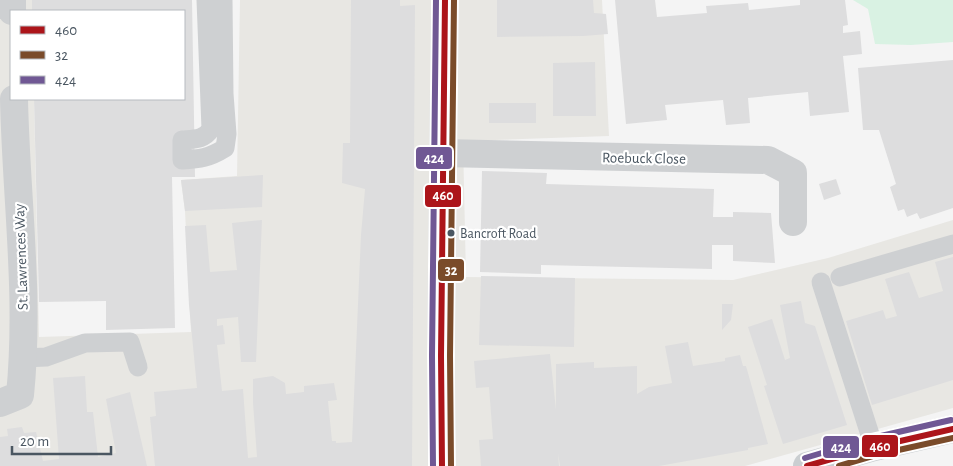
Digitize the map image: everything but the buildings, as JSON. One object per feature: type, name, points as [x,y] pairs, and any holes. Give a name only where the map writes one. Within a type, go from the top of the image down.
[{"type":"main road","points":[[442,466],[441,346],[445,0]]},
{"type":"main road","points":[[807,466],[874,447],[953,429]]},
{"type":"street","name":"St. Lawrences Way","points":[[10,399],[24,358],[14,100]]},
{"type":"street","name":"Roebuck Close","points":[[443,153],[768,160],[793,173],[793,222]]},
{"type":"lane","points":[[206,0],[211,129],[206,136],[199,139],[182,140],[182,160],[201,159],[212,156],[225,148],[227,134],[224,94],[223,0]]},
{"type":"lane","points":[[840,277],[953,244]]},
{"type":"lane","points":[[821,282],[874,447]]},
{"type":"lane","points":[[24,358],[46,357],[85,343],[130,342],[138,367]]},
{"type":"shaded area","points":[[0,0],[32,0],[32,10],[10,10],[10,100],[34,100],[39,337],[191,332],[185,211],[181,180],[237,176],[240,0],[602,0],[609,136],[463,141],[466,277],[733,280],[828,258],[953,220],[953,408],[745,466],[0,466]]},
{"type":"green space","points":[[853,0],[953,0],[953,42],[911,45],[875,44],[868,9]]},
{"type":"transit line","name":"424","points":[[433,466],[432,356],[436,0]]},
{"type":"transit line","name":"460","points":[[442,466],[441,356],[445,0]]},
{"type":"transit line","name":"32","points":[[451,466],[450,356],[454,0]]},
{"type":"transit line","name":"424","points":[[805,458],[872,438],[951,420]]},
{"type":"transit line","name":"460","points":[[807,466],[874,447],[953,429]]},
{"type":"transit line","name":"32","points":[[839,466],[876,455],[953,438]]},
{"type":"place","name":"Bancroft Road","points":[[451,233]]}]
